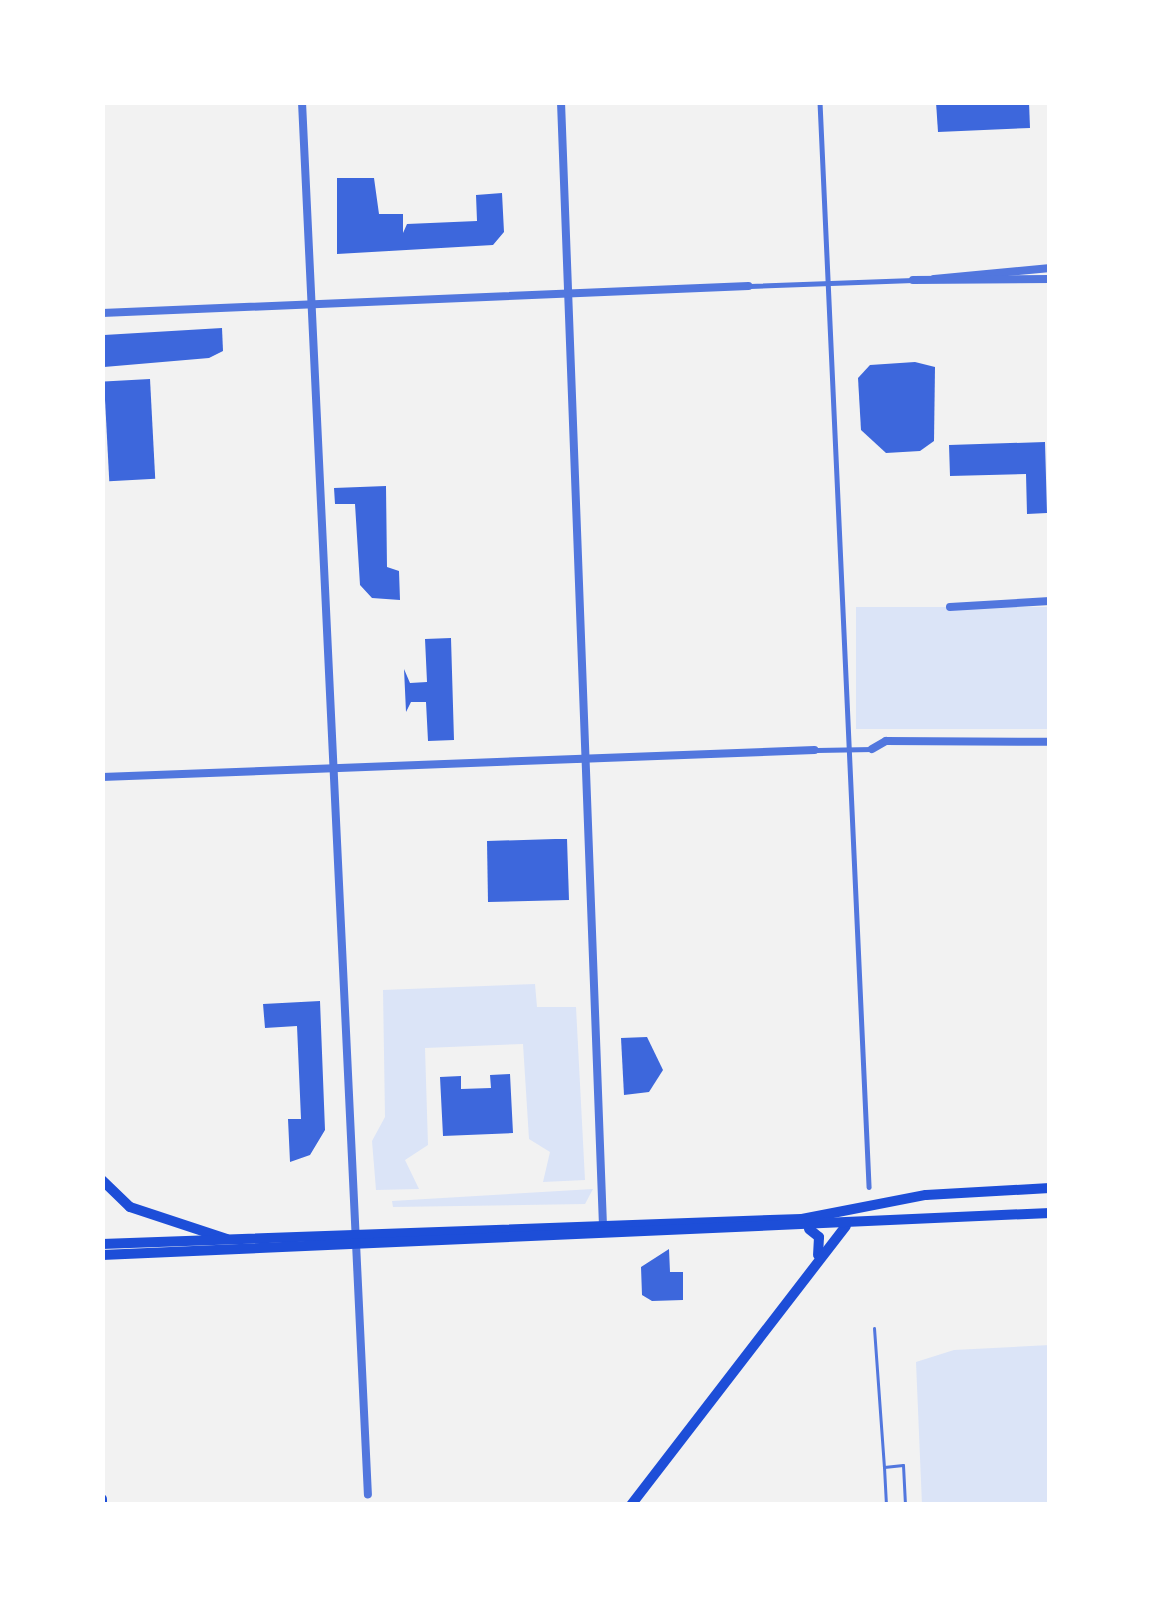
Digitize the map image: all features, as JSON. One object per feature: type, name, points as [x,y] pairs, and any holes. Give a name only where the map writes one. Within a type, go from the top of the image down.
[{"type":"main road","points":[[102,1180],[130,1207],[230,1240]]},
{"type":"main road","points":[[102,1255],[857,1213],[926,1195],[1050,1188]]},
{"type":"main road","points":[[631,1505],[857,1213]]},
{"type":"main road","points":[[102,1244],[809,1229],[1050,1213]]},
{"type":"main road","points":[[809,1229],[819,1237],[814,1264]]},
{"type":"street","points":[[302,102],[314,302],[330,769],[368,1494]]},
{"type":"street","points":[[561,102],[602,1226]]},
{"type":"street","points":[[820,102],[869,1187]]},
{"type":"street","points":[[933,280],[1050,268]]},
{"type":"street","points":[[102,313],[913,280],[1050,280]]},
{"type":"street","points":[[950,607],[1050,601]]},
{"type":"street","points":[[102,777],[872,748],[912,740],[1050,742]]},
{"type":"lane","points":[[874,1328],[886,1505]]},
{"type":"lane","points":[[884,1467],[903,1465],[905,1505]]},
{"type":"shaded area","points":[[856,607],[1050,607],[1050,729],[856,729]]},
{"type":"shaded area","points":[[535,984],[537,1007],[576,1007],[585,1180],[543,1182],[550,1152],[529,1139],[523,1044],[425,1048],[428,1145],[405,1160],[419,1189],[376,1190],[372,1141],[385,1117],[383,990]]},
{"type":"shaded area","points":[[593,1189],[585,1204],[393,1207],[392,1201]]},
{"type":"shaded area","points":[[1050,1345],[1050,1505],[922,1505],[916,1362],[954,1350]]},
{"type":"building","points":[[936,102],[1029,102],[1030,128],[938,132]]},
{"type":"building","points":[[337,178],[374,178],[379,214],[403,214],[403,233],[407,224],[477,221],[476,195],[502,193],[504,232],[493,245],[337,254]]},
{"type":"building","points":[[222,328],[223,351],[209,358],[104,367],[104,335]]},
{"type":"building","points":[[915,362],[935,367],[934,441],[920,451],[886,453],[861,430],[858,378],[870,365]]},
{"type":"building","points":[[150,379],[155,479],[109,481],[104,381]]},
{"type":"building","points":[[1045,442],[1047,513],[1027,514],[1026,474],[950,476],[949,445]]},
{"type":"building","points":[[386,486],[387,567],[399,571],[400,600],[372,598],[360,585],[355,504],[335,504],[334,488]]},
{"type":"building","points":[[451,638],[454,740],[428,741],[426,702],[411,702],[406,712],[404,669],[410,683],[427,682],[425,639]]},
{"type":"building","points":[[567,839],[569,900],[488,902],[487,841]]},
{"type":"building","points":[[320,1001],[325,1130],[310,1155],[290,1162],[288,1119],[301,1119],[297,1026],[265,1028],[263,1004]]},
{"type":"building","points":[[647,1037],[663,1070],[649,1092],[624,1095],[621,1038]]},
{"type":"building","points":[[510,1074],[513,1133],[443,1136],[440,1077],[461,1076],[461,1089],[491,1088],[490,1075]]},
{"type":"building","points":[[669,1249],[670,1272],[683,1272],[683,1300],[652,1301],[642,1295],[641,1267]]}]
